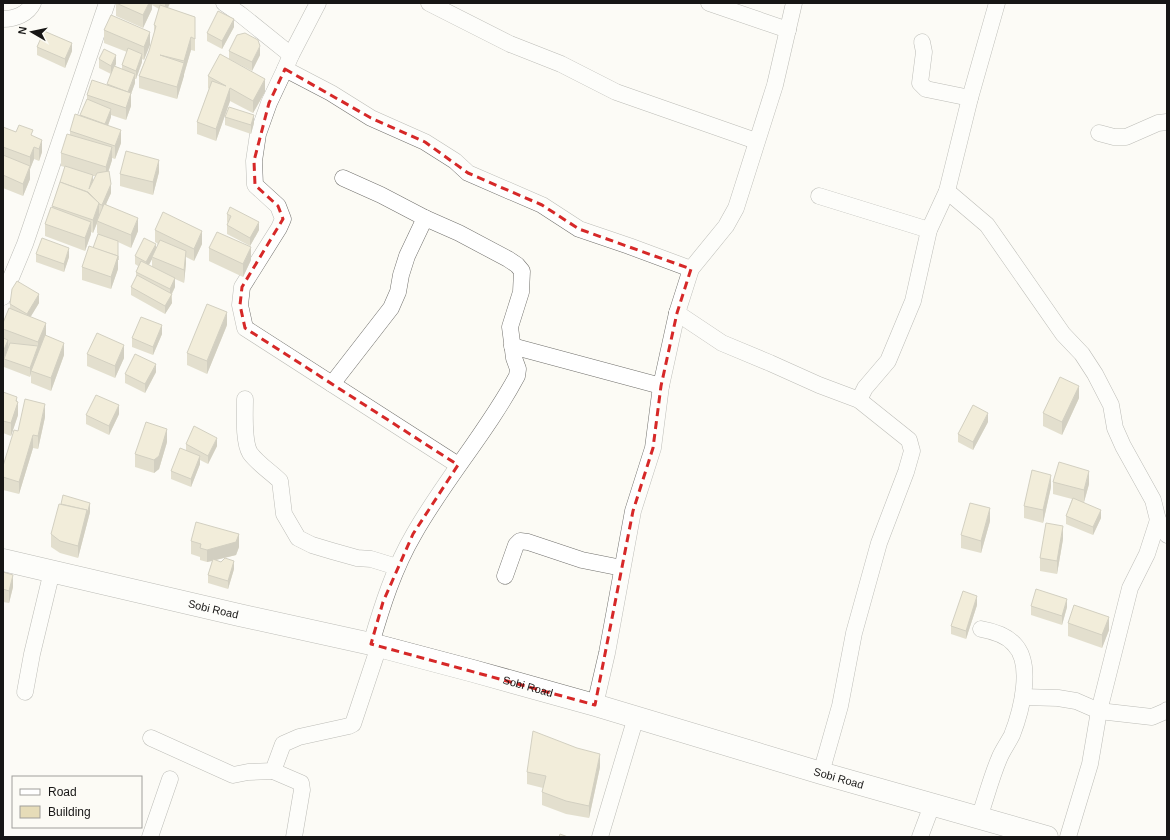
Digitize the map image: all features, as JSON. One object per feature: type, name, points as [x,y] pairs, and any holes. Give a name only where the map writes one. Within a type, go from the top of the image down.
[{"type":"highway","name":"Sobi Road","points":[[3,560],[375,645],[595,704],[932,805],[1047,837]]},
{"type":"street","points":[[3,19],[22,15],[33,3]]},
{"type":"street","points":[[3,297],[25,244],[107,3]]},
{"type":"street","points":[[224,3],[240,14],[288,62],[331,93],[372,118],[425,142],[455,161],[468,173],[542,205],[579,229],[691,269]]},
{"type":"street","points":[[318,3],[269,103],[258,134],[254,161],[256,185],[278,206],[282,219],[280,228],[242,287],[240,305],[245,328],[458,465]]},
{"type":"street","points":[[429,3],[510,44],[561,64],[616,92],[714,125],[756,141]]},
{"type":"street","points":[[709,3],[788,30]]},
{"type":"street","points":[[595,704],[607,653],[633,511],[653,448],[661,386],[677,313],[691,269],[726,226],[736,208],[775,85],[794,3]]},
{"type":"street","points":[[859,400],[865,388],[888,361],[913,302],[929,230],[947,191],[970,98],[997,3]]},
{"type":"street","points":[[922,42],[924,52],[920,83],[926,89],[970,98]]},
{"type":"street","points":[[1099,133],[1114,137],[1126,137],[1158,123],[1167,122]]},
{"type":"street","points":[[273,771],[283,744],[299,737],[353,724],[375,645],[383,602],[397,567],[413,534],[458,465],[493,416],[517,376],[518,369],[514,358],[510,327],[521,292],[522,271],[517,265],[459,233],[343,178]]},
{"type":"street","points":[[947,191],[987,225],[1063,334],[1082,354],[1095,374],[1111,405],[1115,428],[1122,446],[1153,500],[1158,520],[1167,535]]},
{"type":"street","points":[[819,196],[929,230]]},
{"type":"street","points":[[332,384],[391,308],[398,292],[401,275],[407,256],[425,218]]},
{"type":"street","points":[[677,313],[722,344],[859,400],[909,440],[912,451],[906,472],[879,543],[854,634],[840,706],[821,772]]},
{"type":"street","points":[[512,346],[661,386]]},
{"type":"street","points":[[245,400],[246,440],[250,452],[280,481],[284,514],[298,538],[312,545],[332,551],[357,558],[371,559],[397,567]]},
{"type":"street","points":[[1068,837],[1090,764],[1100,711],[1130,588],[1147,554],[1158,520]]},
{"type":"street","points":[[505,576],[516,545],[520,541],[528,542],[582,560],[622,568]]},
{"type":"street","points":[[25,692],[44,569]]},
{"type":"street","points":[[979,818],[999,759],[1011,736],[1023,697],[1024,678],[1020,653],[1014,644],[1004,636],[981,628]]},
{"type":"street","points":[[1023,697],[1058,698],[1076,701],[1100,711],[1152,717],[1166,712],[1167,710]]},
{"type":"street","points":[[600,837],[636,717]]},
{"type":"street","points":[[150,738],[233,775],[248,772],[273,771],[301,783],[302,790],[294,837]]},
{"type":"street","points":[[150,837],[170,779]]},
{"type":"street","points":[[920,837],[932,805]]},
{"type":"highlighted area","points":[[285,69],[371,118],[425,142],[468,173],[542,205],[579,229],[691,269],[677,313],[661,386],[653,448],[633,511],[595,705],[371,644],[383,602],[413,534],[458,465],[245,328],[240,305],[242,287],[283,219],[278,206],[255,185],[254,161],[269,103]]},
{"type":"building","points":[[116,3],[149,3],[143,15]]},
{"type":"building","points":[[160,5],[195,17],[195,39],[191,37],[184,61],[160,55],[184,63],[177,87],[139,76],[149,51]]},
{"type":"building","points":[[218,11],[234,19],[222,41],[207,33]]},
{"type":"building","points":[[111,15],[150,32],[144,47],[104,30]]},
{"type":"building","points":[[44,31],[72,43],[65,59],[37,47]]},
{"type":"building","points":[[245,33],[258,40],[260,46],[252,62],[229,51],[237,35]]},
{"type":"building","points":[[128,48],[142,54],[136,71],[122,65]]},
{"type":"building","points":[[104,49],[116,55],[111,66],[99,59]]},
{"type":"building","points":[[220,54],[265,79],[253,101],[230,88],[216,129],[197,122],[212,81],[226,86],[208,76]]},
{"type":"building","points":[[114,66],[135,74],[128,92],[107,84]]},
{"type":"building","points":[[92,80],[131,93],[126,108],[87,95]]},
{"type":"building","points":[[87,99],[111,109],[105,124],[80,115]]},
{"type":"building","points":[[229,107],[254,115],[251,125],[225,117]]},
{"type":"building","points":[[75,114],[121,130],[115,146],[70,131]]},
{"type":"building","points":[[19,125],[33,130],[31,135],[42,140],[39,149],[34,147],[30,157],[3,147],[3,127],[16,132]]},
{"type":"building","points":[[67,134],[112,147],[106,167],[61,153]]},
{"type":"building","points":[[126,151],[159,160],[153,182],[120,174]]},
{"type":"building","points":[[3,155],[30,166],[23,184],[3,175]]},
{"type":"building","points":[[65,166],[93,175],[89,189],[97,173],[109,171],[111,184],[102,205],[99,204],[88,192],[60,182]]},
{"type":"building","points":[[60,182],[87,192],[99,203],[93,220],[52,206]]},
{"type":"building","points":[[104,204],[138,218],[131,235],[97,221]]},
{"type":"building","points":[[51,207],[91,222],[85,238],[45,224]]},
{"type":"building","points":[[230,207],[259,222],[250,238],[227,225],[231,216],[227,214]]},
{"type":"building","points":[[163,212],[202,231],[194,249],[155,230]]},
{"type":"building","points":[[217,232],[251,247],[243,264],[209,248]]},
{"type":"building","points":[[98,234],[118,241],[118,256],[93,248]]},
{"type":"building","points":[[42,238],[69,248],[64,264],[36,254]]},
{"type":"building","points":[[144,238],[156,244],[146,262],[135,256]]},
{"type":"building","points":[[160,240],[186,251],[184,270],[152,257]]},
{"type":"building","points":[[89,246],[118,256],[111,277],[82,267]]},
{"type":"building","points":[[141,261],[175,278],[170,289],[136,272]]},
{"type":"building","points":[[137,275],[172,294],[165,306],[131,287]]},
{"type":"building","points":[[17,281],[39,294],[27,314],[10,304],[12,289]]},
{"type":"building","points":[[207,304],[227,312],[207,361],[187,353]]},
{"type":"building","points":[[9,308],[46,323],[38,342],[3,329],[3,323]]},
{"type":"building","points":[[141,317],[162,325],[153,347],[132,338]]},
{"type":"building","points":[[97,333],[124,345],[115,366],[87,354]]},
{"type":"building","points":[[45,335],[64,343],[51,378],[31,371]]},
{"type":"building","points":[[3,338],[8,340],[3,352]]},
{"type":"building","points":[[10,343],[38,346],[30,368],[4,359]]},
{"type":"building","points":[[135,354],[156,364],[145,384],[125,374]]},
{"type":"building","points":[[1060,377],[1079,386],[1062,422],[1043,413]]},
{"type":"building","points":[[3,392],[17,397],[16,401],[18,402],[11,423],[3,421]]},
{"type":"building","points":[[96,395],[119,405],[109,426],[86,415]]},
{"type":"building","points":[[25,399],[45,404],[38,436],[33,435],[19,482],[3,477],[3,466],[14,430],[18,431]]},
{"type":"building","points":[[973,405],[988,413],[973,442],[958,434]]},
{"type":"building","points":[[146,422],[167,429],[159,456],[154,460],[135,454]]},
{"type":"building","points":[[194,426],[217,438],[208,456],[186,444]]},
{"type":"building","points":[[180,448],[200,456],[191,479],[171,471]]},
{"type":"building","points":[[1059,462],[1089,471],[1084,490],[1053,482]]},
{"type":"building","points":[[1032,470],[1051,475],[1043,510],[1024,506]]},
{"type":"building","points":[[63,495],[90,503],[87,514],[87,510],[61,504]]},
{"type":"building","points":[[1073,498],[1101,510],[1093,527],[1066,516]]},
{"type":"building","points":[[970,503],[990,508],[981,541],[961,535]]},
{"type":"building","points":[[59,504],[87,510],[78,546],[60,541],[51,534]]},
{"type":"building","points":[[196,522],[239,534],[236,542],[207,550],[200,548],[201,544],[191,541]]},
{"type":"building","points":[[1046,523],[1063,526],[1057,561],[1040,558]]},
{"type":"building","points":[[225,558],[234,561],[228,581],[208,575],[213,559],[221,562]]},
{"type":"building","points":[[3,572],[13,575],[9,591],[3,589]]},
{"type":"building","points":[[1036,589],[1067,599],[1062,616],[1031,606]]},
{"type":"building","points":[[963,591],[977,596],[966,631],[951,626]]},
{"type":"building","points":[[1074,605],[1109,617],[1102,635],[1068,623]]},
{"type":"building","points":[[533,731],[577,748],[600,754],[589,806],[566,801],[542,792],[546,776],[527,772]]},
{"type":"building","points":[[560,834],[568,837],[559,837]]}]
